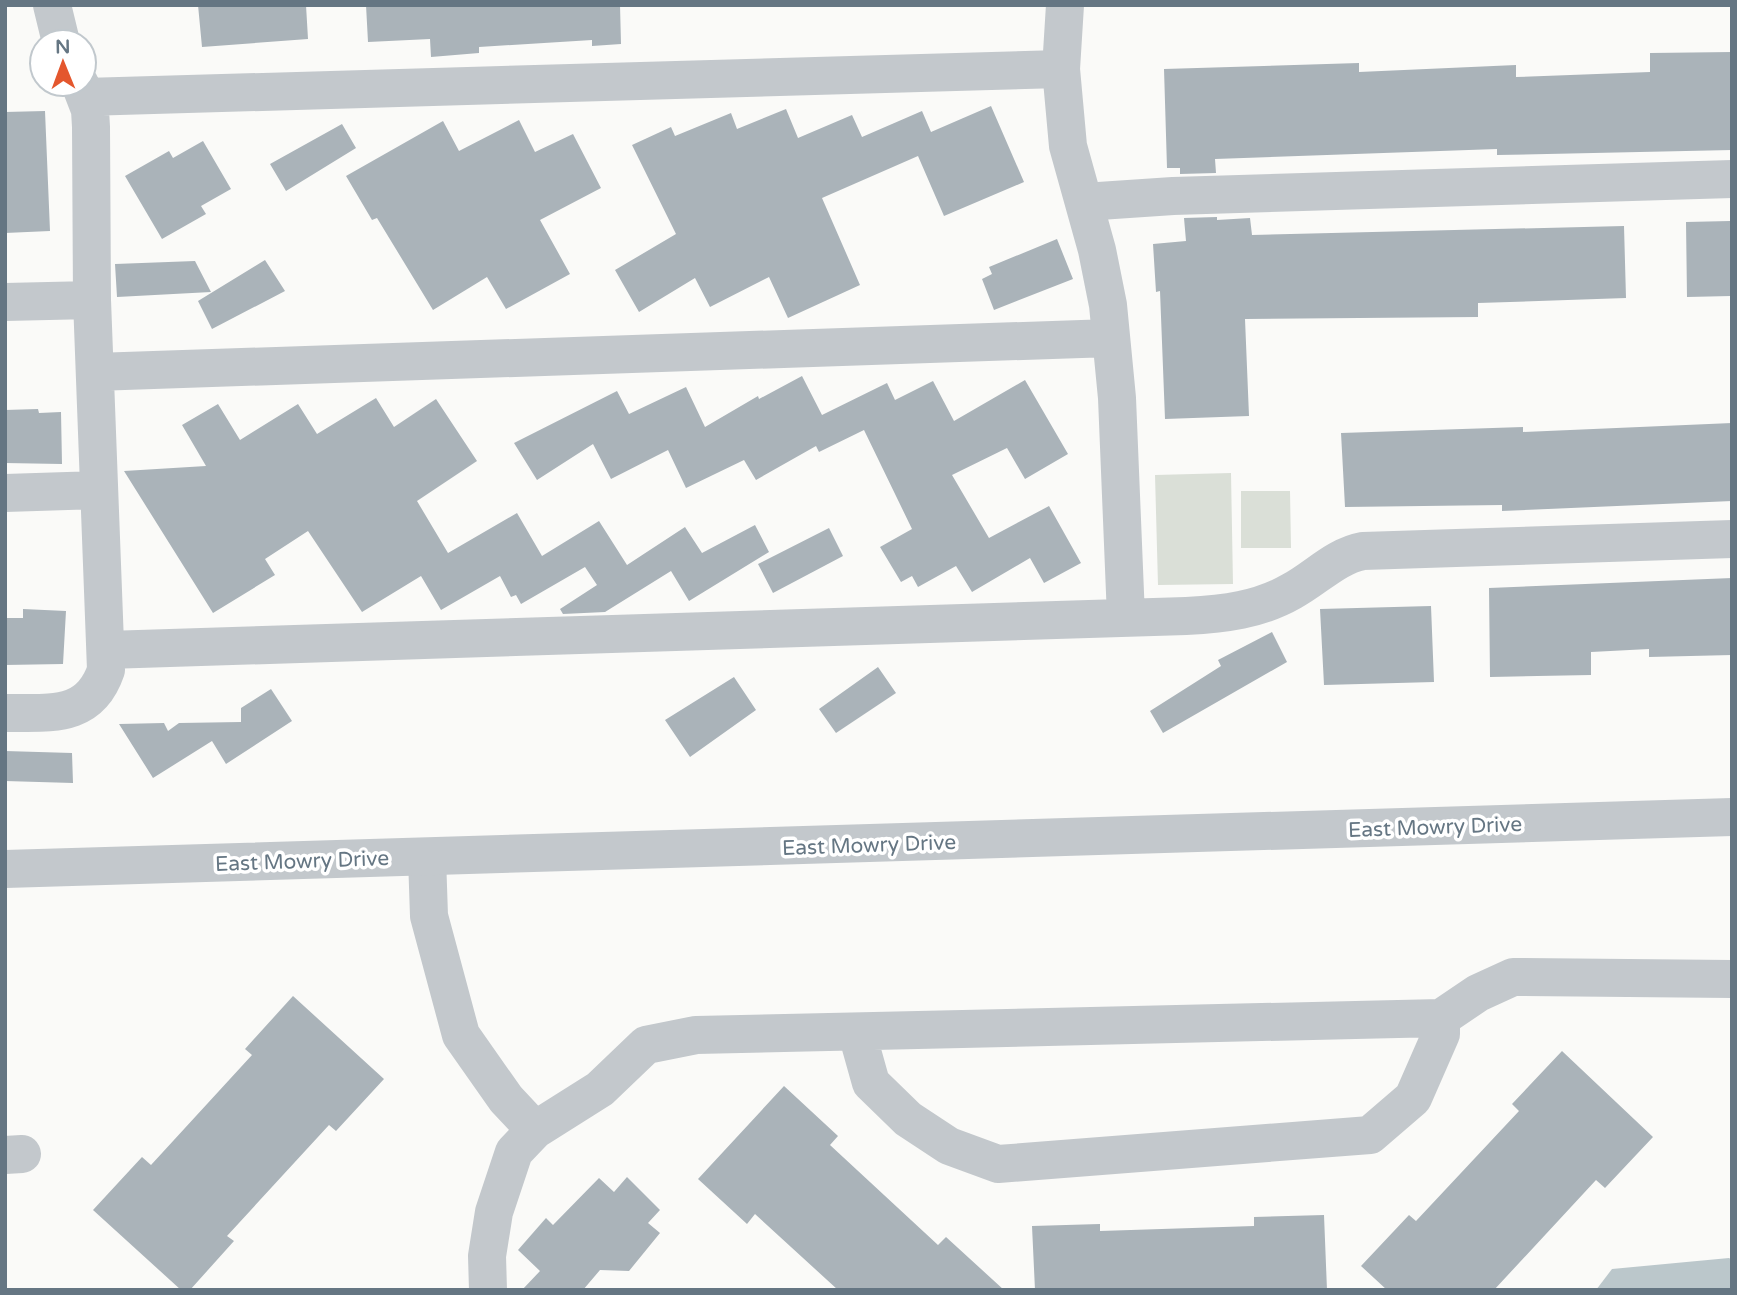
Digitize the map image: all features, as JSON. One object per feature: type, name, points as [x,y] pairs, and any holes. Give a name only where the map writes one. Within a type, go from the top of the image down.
[{"type":"street","points":[[52,5],[58,28]]},
{"type":"street","points":[[1065,5],[1061,69],[1070,158],[1103,275],[1117,398],[1126,617]]},
{"type":"street","points":[[98,91],[1061,69]]},
{"type":"street","points":[[5,713],[64,711],[87,701],[102,681],[107,650],[92,300],[91,127],[85,98]]},
{"type":"street","points":[[1084,202],[1162,197],[1732,179]]},
{"type":"street","points":[[5,302],[92,300]]},
{"type":"street","points":[[95,372],[1111,338]]},
{"type":"street","points":[[5,493],[99,490]]},
{"type":"street","points":[[107,650],[1186,616],[1248,609],[1290,593],[1344,557],[1363,551],[1732,539]]},
{"type":"street","name":"East Mowry Drive","points":[[5,869],[1732,817]]},
{"type":"street","points":[[427,857],[429,916],[461,1035],[506,1099],[535,1130]]},
{"type":"street","points":[[488,1290],[487,1256],[494,1212],[513,1152],[535,1130],[600,1089],[646,1045],[696,1035],[1441,1018],[1478,993],[1513,977],[1732,979]]},
{"type":"street","points":[[857,1033],[871,1083],[908,1119],[949,1146],[998,1164],[1370,1135],[1413,1098],[1441,1034],[1441,1018]]},
{"type":"shaded area","points":[[1231,473],[1233,584],[1158,585],[1155,475]]},
{"type":"shaded area","points":[[1241,491],[1290,491],[1291,548],[1241,548]]},
{"type":"shaded area","points":[[1729,1258],[1732,1260],[1732,1290],[1596,1290],[1612,1269]]},
{"type":"building","points":[[198,5],[306,5],[308,39],[202,47]]},
{"type":"building","points":[[366,5],[620,5],[621,44],[592,46],[592,40],[479,47],[479,53],[431,57],[430,39],[368,42]]},
{"type":"building","points":[[1732,52],[1732,150],[1497,155],[1497,149],[1215,159],[1216,173],[1180,174],[1180,168],[1167,168],[1164,69],[1359,63],[1359,72],[1516,65],[1516,77],[1650,72],[1650,53]]},
{"type":"building","points":[[991,106],[1024,182],[944,216],[918,156],[822,198],[860,285],[788,318],[769,277],[710,307],[695,278],[639,312],[615,270],[676,234],[632,145],[671,127],[675,136],[731,113],[737,129],[786,109],[798,138],[852,115],[862,137],[922,111],[931,132]]},
{"type":"building","points":[[45,111],[50,231],[5,233],[5,112]]},
{"type":"building","points":[[519,120],[535,152],[573,134],[601,188],[540,220],[570,274],[506,309],[487,277],[433,310],[377,218],[372,220],[346,176],[443,121],[459,151]]},
{"type":"building","points":[[342,124],[356,148],[286,191],[270,164]]},
{"type":"building","points":[[203,141],[231,189],[201,206],[206,214],[162,239],[125,176],[169,151],[173,158]]},
{"type":"building","points":[[1217,217],[1217,220],[1250,218],[1252,235],[1624,226],[1626,298],[1478,303],[1478,317],[1245,319],[1249,416],[1165,419],[1160,291],[1156,292],[1153,244],[1186,241],[1184,218]]},
{"type":"building","points":[[1730,221],[1731,296],[1687,297],[1686,222]]},
{"type":"building","points":[[1057,239],[1073,279],[994,310],[982,279],[992,274],[989,267]]},
{"type":"building","points":[[265,260],[285,291],[212,329],[198,301]]},
{"type":"building","points":[[195,261],[211,292],[117,297],[115,264]]},
{"type":"building","points":[[802,376],[822,415],[887,383],[895,400],[933,381],[954,421],[1025,380],[1068,454],[1025,479],[1007,448],[952,475],[989,538],[1049,506],[1081,563],[1044,583],[1030,558],[972,592],[956,566],[918,587],[912,576],[901,582],[880,547],[912,529],[864,430],[819,452],[816,446],[756,480],[744,460],[686,488],[668,450],[611,479],[593,444],[537,480],[514,443],[617,391],[629,414],[686,387],[705,427],[758,396],[759,399]]},
{"type":"building","points":[[376,398],[394,427],[436,399],[477,461],[417,501],[448,553],[517,513],[542,556],[599,521],[627,565],[685,527],[702,553],[755,525],[769,552],[689,601],[671,571],[605,612],[563,614],[560,609],[597,585],[585,567],[521,604],[516,595],[511,597],[500,576],[441,610],[421,576],[362,612],[308,531],[265,559],[275,575],[213,613],[124,471],[206,466],[182,425],[218,404],[240,440],[298,404],[317,434]]},
{"type":"building","points":[[38,409],[39,413],[61,412],[62,464],[5,463],[5,410]]},
{"type":"building","points":[[1732,423],[1732,501],[1502,511],[1502,505],[1345,507],[1341,433],[1523,427],[1523,432]]},
{"type":"building","points":[[829,528],[843,556],[773,593],[758,564]]},
{"type":"building","points":[[1732,578],[1732,655],[1649,657],[1649,649],[1591,652],[1591,675],[1490,677],[1489,588]]},
{"type":"building","points":[[1431,606],[1434,682],[1324,685],[1320,609]]},
{"type":"building","points":[[23,609],[66,611],[63,664],[5,665],[5,618],[23,618]]},
{"type":"building","points":[[1272,632],[1287,662],[1163,733],[1150,711],[1221,666],[1218,660]]},
{"type":"building","points":[[878,667],[896,693],[836,733],[819,709]]},
{"type":"building","points":[[734,677],[756,710],[690,757],[665,720]]},
{"type":"building","points":[[271,689],[292,721],[226,764],[212,741],[153,778],[119,724],[164,723],[168,731],[179,723],[241,722],[241,708]]},
{"type":"building","points":[[5,751],[72,753],[73,783],[5,781]]},
{"type":"building","points":[[293,996],[384,1079],[336,1131],[329,1125],[227,1236],[234,1241],[190,1290],[181,1290],[93,1210],[142,1157],[151,1165],[252,1055],[245,1049]]},
{"type":"building","points":[[1562,1051],[1653,1137],[1605,1188],[1596,1180],[1494,1290],[1387,1290],[1361,1266],[1409,1215],[1416,1221],[1519,1111],[1512,1104]]},
{"type":"building","points":[[784,1086],[838,1136],[830,1145],[938,1245],[946,1237],[1004,1290],[838,1290],[755,1214],[747,1224],[698,1179]]},
{"type":"building","points":[[627,1177],[660,1210],[648,1223],[660,1233],[629,1271],[600,1270],[583,1290],[522,1290],[540,1271],[518,1250],[546,1218],[553,1225],[599,1178],[614,1192]]},
{"type":"building","points":[[1324,1215],[1327,1290],[1035,1290],[1032,1226],[1100,1224],[1100,1231],[1254,1226],[1254,1217]]}]
